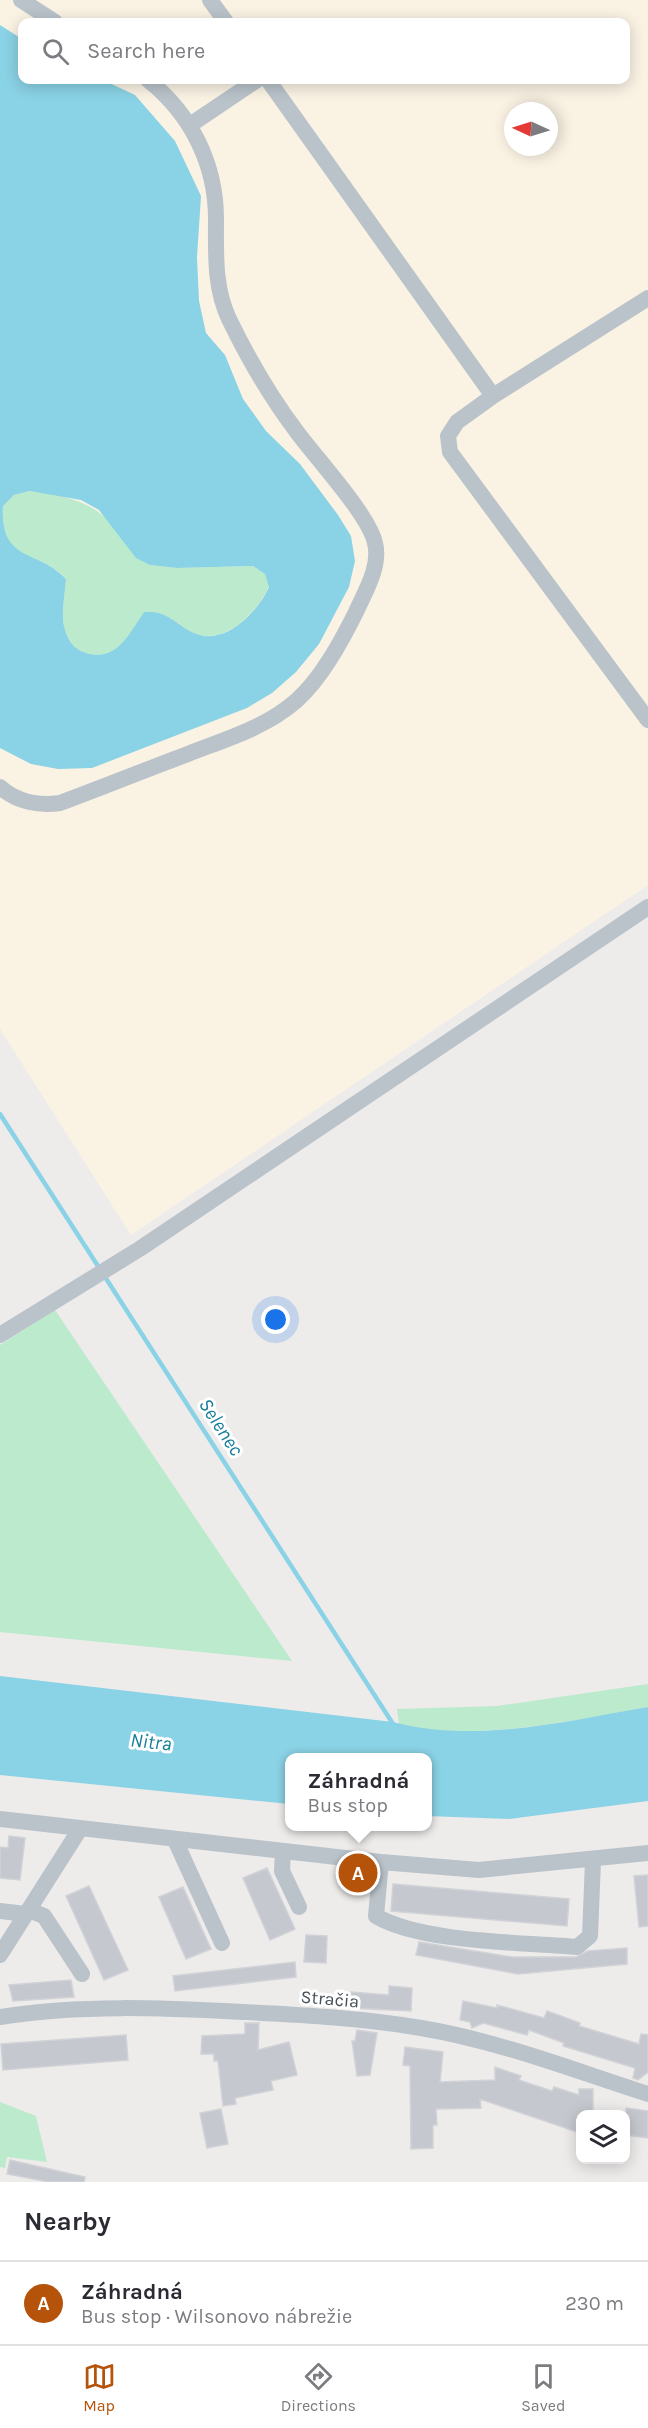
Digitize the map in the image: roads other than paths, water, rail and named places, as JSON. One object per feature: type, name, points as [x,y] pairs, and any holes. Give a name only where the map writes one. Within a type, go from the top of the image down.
[{"type":"street","points":[[21,0],[49,18]]},
{"type":"street","points":[[210,0],[223,18]]},
{"type":"street","points":[[0,786],[24,800],[43,806],[60,803],[264,725],[298,699],[321,670],[350,624],[374,568],[376,544],[367,524],[295,430],[228,317],[215,270],[216,216],[212,182],[202,146],[190,124],[168,95],[153,84]]},
{"type":"street","points":[[190,124],[251,84]]},
{"type":"street","points":[[271,84],[493,396]]},
{"type":"street","points":[[648,298],[493,396],[457,422],[448,436],[450,452],[648,720]]},
{"type":"street","points":[[0,1335],[141,1248],[648,908]]},
{"type":"street","points":[[0,1819],[381,1862],[479,1870],[593,1861],[648,1853]]},
{"type":"street","points":[[0,1955],[80,1829]]},
{"type":"street","points":[[175,1840],[222,1943]]},
{"type":"street","points":[[283,1851],[282,1871],[299,1907]]},
{"type":"street","points":[[381,1862],[376,1916],[393,1925],[420,1933],[577,1947],[590,1936],[593,1861]]},
{"type":"street","points":[[0,1911],[27,1912],[44,1916],[82,1974]]},
{"type":"street","name":"Stračia","points":[[0,2017],[98,2007],[159,2007],[316,2016],[421,2028],[496,2045],[648,2094]]},
{"type":"water","points":[[0,25],[18,36],[18,84],[112,84],[135,95],[175,141],[201,196],[197,257],[199,301],[206,333],[225,355],[243,399],[266,431],[300,464],[338,515],[351,536],[355,561],[349,587],[319,644],[296,672],[272,693],[247,708],[92,768],[58,769],[31,764],[0,748]],"holes":[[[30,491],[81,500],[99,510],[136,558],[150,565],[177,568],[253,566],[265,574],[269,587],[258,605],[241,623],[221,634],[200,635],[161,613],[144,612],[127,637],[114,650],[97,655],[81,651],[71,643],[64,626],[66,579],[55,569],[14,546],[8,538],[4,525],[3,506],[14,495]]]},
{"type":"water","name":"Nitra","points":[[0,1676],[456,1731],[488,1731],[553,1724],[648,1707],[648,1801],[509,1819],[432,1816],[432,1753],[285,1753],[285,1804],[0,1775]]},
{"type":"waterway","name":"Selenec","points":[[0,1114],[395,1727]]},
{"type":"place","name":"Záhradná","points":[[358,1873]]}]
